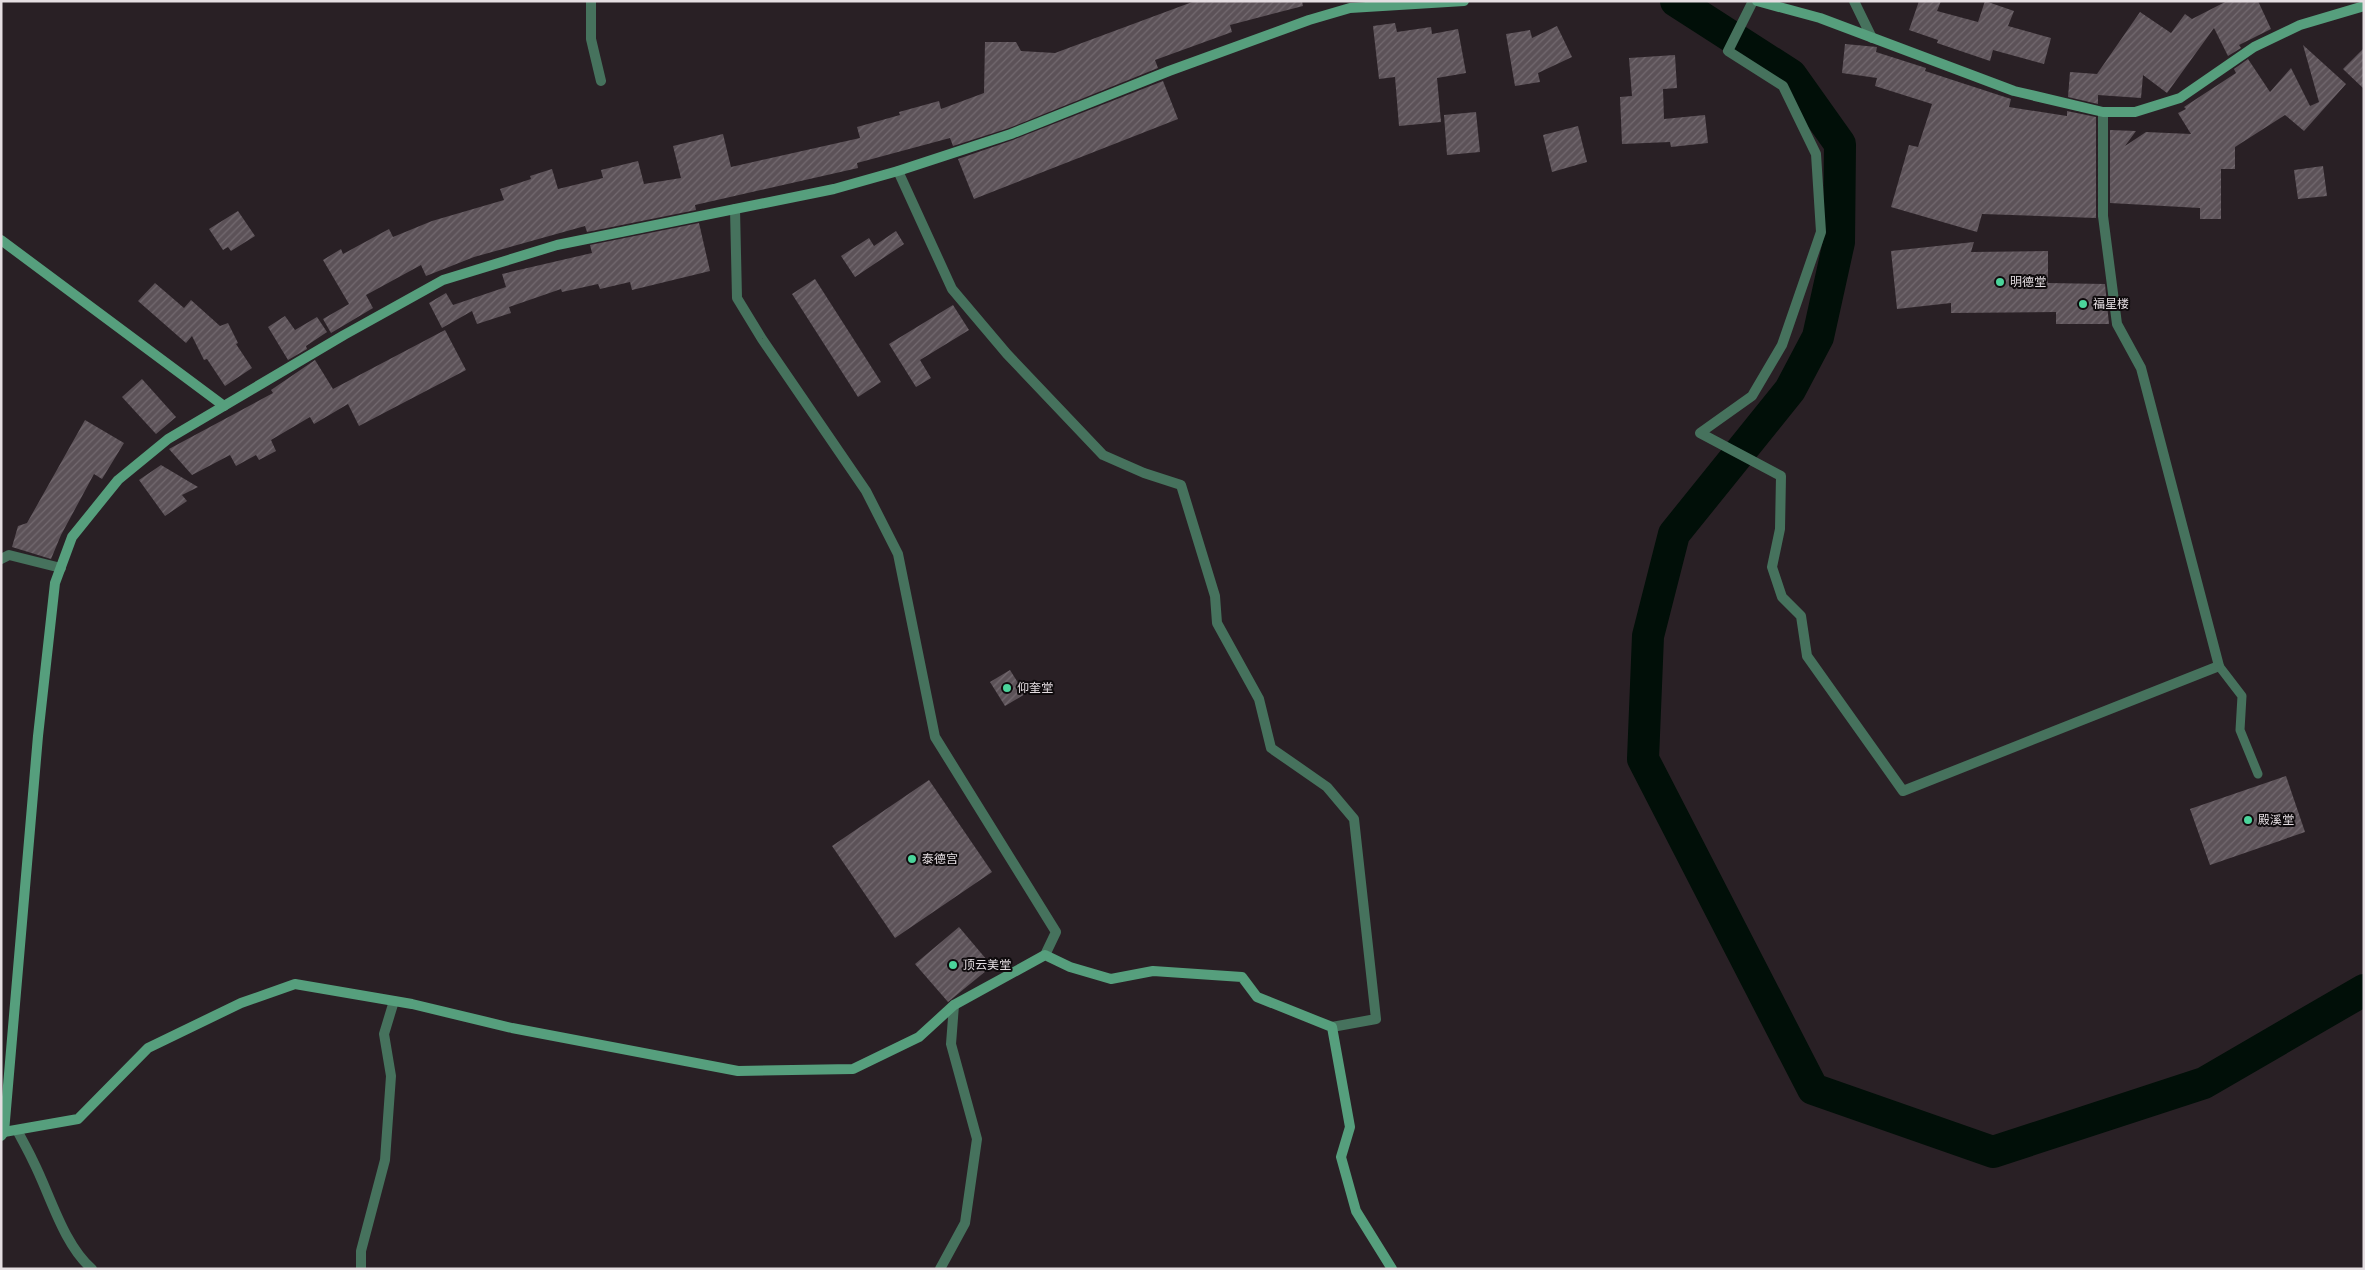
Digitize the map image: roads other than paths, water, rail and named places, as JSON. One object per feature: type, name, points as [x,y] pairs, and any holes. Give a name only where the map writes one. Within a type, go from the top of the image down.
[{"type":"street","points":[[590,1],[591,39],[601,81]]},
{"type":"street","points":[[735,209],[737,298],[762,339],[866,491],[898,554],[935,737],[1056,932],[1045,954],[954,1005],[919,1037],[854,1069],[738,1071],[512,1028],[394,1001],[295,984],[241,1003],[148,1048],[78,1119],[2,1134],[38,736],[55,583],[72,537],[118,480],[168,439],[444,280],[557,245],[735,209],[834,189],[898,171],[1011,134],[1169,71],[1309,20],[1350,8],[1464,1]]},
{"type":"street","points":[[1753,1],[1728,50],[1783,86],[1816,154],[1821,232],[1782,345],[1752,396],[1700,434],[1782,476],[1780,529],[1772,567],[1782,597],[1801,616],[1807,656],[1903,791],[2219,666],[2141,368],[2117,324],[2103,216],[2102,112]]},
{"type":"street","points":[[1757,1],[1820,18],[2014,91],[2102,112],[2135,112],[2180,98],[2254,47],[2300,25],[2364,6]]},
{"type":"street","points":[[1854,1],[1872,38]]},
{"type":"street","points":[[898,171],[952,289],[1006,354],[1103,455],[1144,473],[1181,485],[1215,596],[1217,623],[1259,699],[1271,748],[1327,787],[1354,819],[1376,1019],[1332,1026],[1257,996],[1242,977],[1153,971],[1111,979],[1070,967],[1045,954]]},
{"type":"street","points":[[1,240],[224,406]]},
{"type":"street","points":[[1,559],[9,555],[60,568]]},
{"type":"street","points":[[361,1269],[361,1250],[385,1160],[391,1076],[384,1034],[394,1001]]},
{"type":"street","points":[[940,1269],[965,1223],[977,1139],[951,1044],[954,1005]]},
{"type":"street","points":[[1332,1026],[1350,1127],[1341,1157],[1356,1210],[1392,1269]]},
{"type":"street","points":[[17,1130],[34,1161],[53,1209],[84,1262],[92,1269]]},
{"type":"lane","points":[[2219,666],[2242,696],[2240,730],[2258,774]]},
{"type":"waterway","points":[[1676,1],[1791,75],[1840,144],[1839,242],[1818,337],[1790,390],[1674,534],[1648,636],[1643,759],[1813,1089],[1993,1152],[2204,1083],[2364,990]]},
{"type":"place","name":"明德堂","points":[[2000,282]]},
{"type":"place","name":"福星楼","points":[[2083,304]]},
{"type":"place","name":"仰奎堂","points":[[1007,688]]},
{"type":"place","name":"殿溪堂","points":[[2248,820]]},
{"type":"place","name":"泰德宫","points":[[912,859]]},
{"type":"place","name":"顶云美堂","points":[[953,965]]}]
